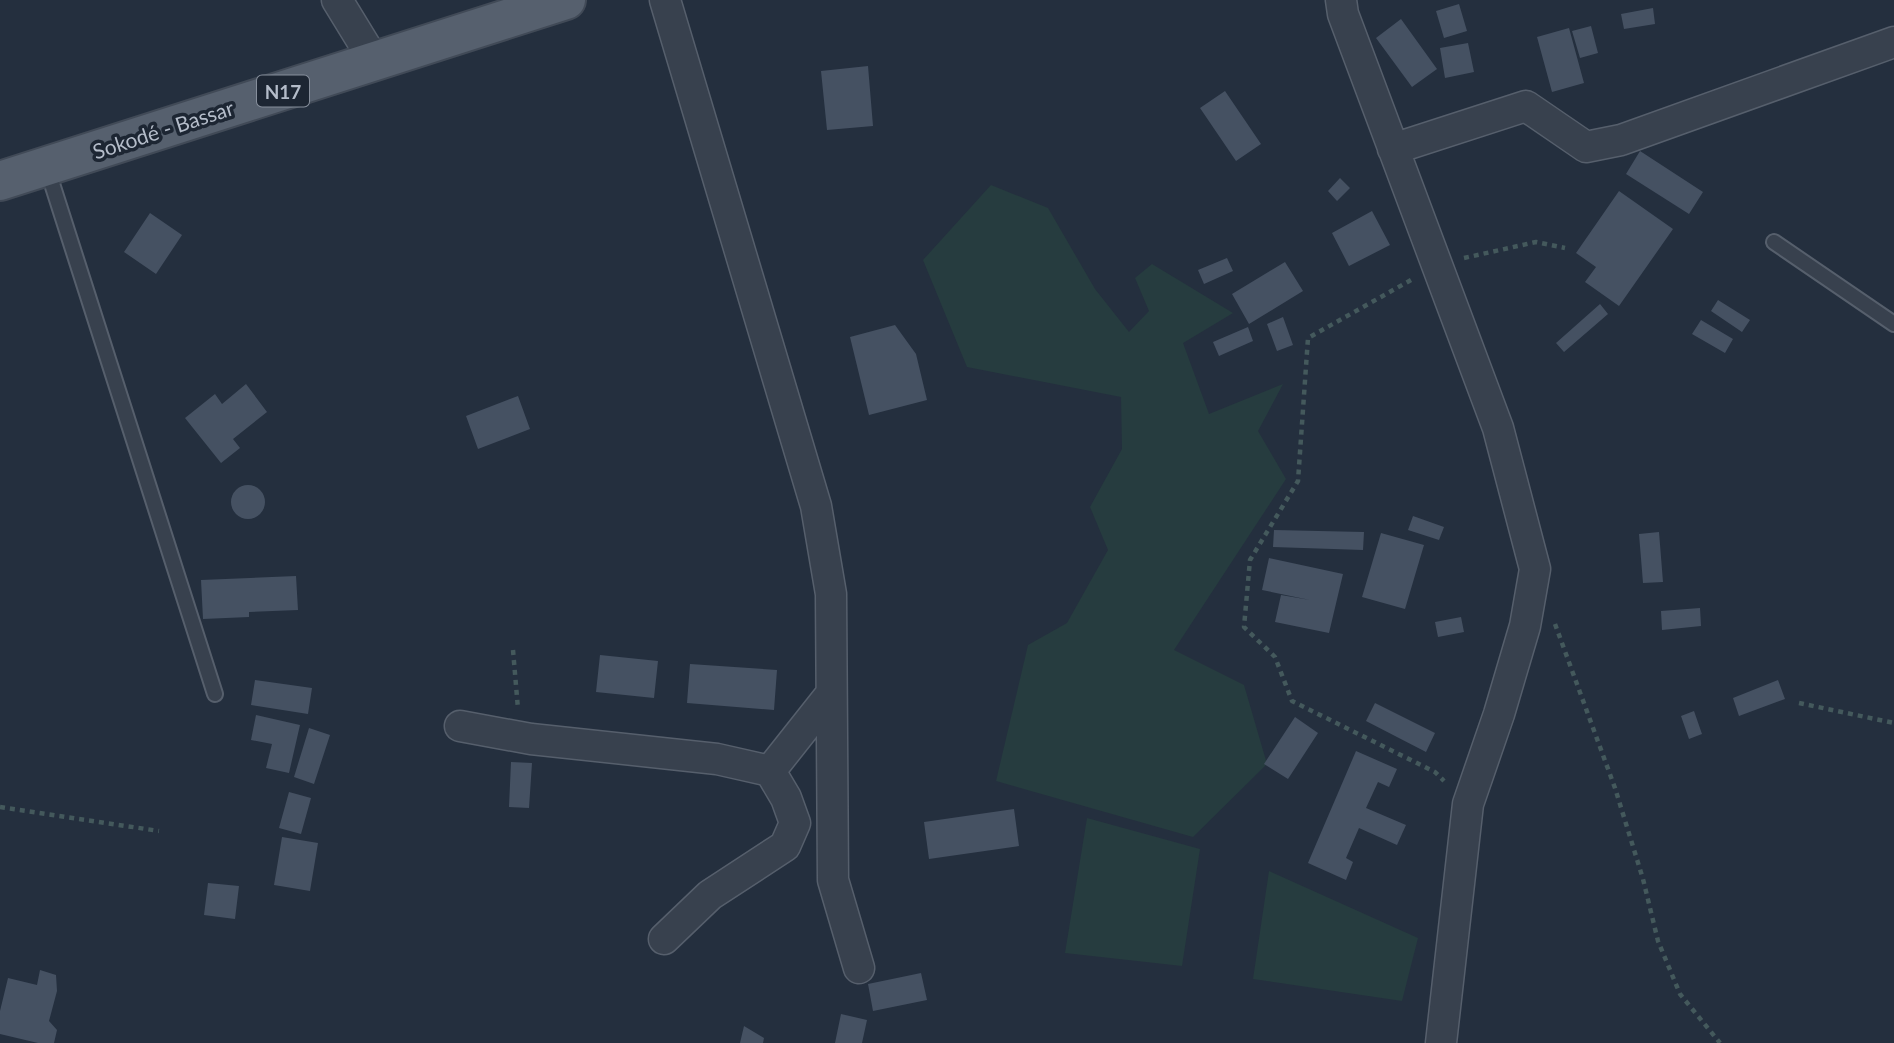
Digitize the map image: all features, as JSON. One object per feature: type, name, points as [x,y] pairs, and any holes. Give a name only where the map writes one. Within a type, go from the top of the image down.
[{"type":"main road","name":"Sokodé - Bassar","points":[[0,181],[566,0]]},
{"type":"street","points":[[337,0],[375,62]]},
{"type":"street","points":[[665,0],[816,506],[831,594],[833,880],[859,968]]},
{"type":"street","points":[[1340,0],[1343,15],[1498,428],[1535,569],[1525,626],[1468,804],[1441,1043]]},
{"type":"street","points":[[1393,149],[1526,106],[1586,147],[1621,140],[1894,42]]},
{"type":"street","points":[[770,771],[831,695]]},
{"type":"street","points":[[460,726],[531,738],[717,759],[770,771],[786,798],[795,823],[785,846],[710,895],[664,939]]},
{"type":"lane","points":[[47,166],[215,694]]},
{"type":"lane","points":[[1774,242],[1894,324]]},
{"type":"path","points":[[1468,804],[1435,772],[1292,701],[1275,657],[1244,627],[1250,560],[1298,481],[1308,338],[1437,266],[1502,248],[1536,242],[1565,248]]},
{"type":"path","points":[[1554,620],[1615,788],[1643,879],[1658,942],[1680,994],[1720,1043]]},
{"type":"path","points":[[513,650],[518,711],[531,738]]},
{"type":"path","points":[[1799,703],[1894,723]]},
{"type":"path","points":[[0,807],[159,831]]},
{"type":"green space","points":[[991,185],[1048,208],[1095,289],[1129,332],[1149,311],[1135,278],[1152,264],[1233,313],[1183,343],[1209,414],[1283,384],[1258,431],[1286,479],[1174,650],[1244,685],[1267,764],[1193,837],[996,781],[1028,645],[1067,623],[1108,550],[1090,507],[1122,449],[1121,397],[967,367],[923,260]]},
{"type":"green space","points":[[1087,818],[1200,849],[1182,966],[1065,953]]},
{"type":"green space","points":[[1269,871],[1418,938],[1402,1001],[1253,979]]},
{"type":"building","points":[[1459,4],[1467,31],[1444,38],[1436,11]]},
{"type":"building","points":[[1653,8],[1655,24],[1624,29],[1621,14]]},
{"type":"building","points":[[1401,19],[1437,69],[1412,87],[1376,38]]},
{"type":"building","points":[[1591,26],[1598,53],[1580,58],[1572,31]]},
{"type":"building","points":[[1569,28],[1584,83],[1552,92],[1537,37]]},
{"type":"building","points":[[1468,43],[1474,72],[1445,78],[1440,48]]},
{"type":"building","points":[[868,66],[873,126],[827,130],[821,71]]},
{"type":"building","points":[[1225,91],[1261,144],[1236,161],[1200,108]]},
{"type":"building","points":[[1640,151],[1703,192],[1689,214],[1626,174]]},
{"type":"building","points":[[1340,178],[1350,188],[1337,201],[1328,191]]},
{"type":"building","points":[[1619,191],[1673,229],[1619,306],[1585,282],[1596,267],[1576,253]]},
{"type":"building","points":[[1372,211],[1390,245],[1349,266],[1332,233]]},
{"type":"building","points":[[150,213],[182,235],[156,274],[124,252]]},
{"type":"building","points":[[1227,258],[1233,271],[1204,284],[1198,270]]},
{"type":"building","points":[[1285,262],[1303,291],[1249,324],[1232,294]]},
{"type":"building","points":[[1718,300],[1750,320],[1742,332],[1711,311]]},
{"type":"building","points":[[1600,304],[1608,314],[1564,352],[1556,343]]},
{"type":"building","points":[[1283,317],[1293,345],[1277,351],[1267,324]]},
{"type":"building","points":[[1701,320],[1733,339],[1725,353],[1692,334]]},
{"type":"building","points":[[895,325],[916,354],[927,400],[869,415],[850,337]]},
{"type":"building","points":[[1248,327],[1253,341],[1219,356],[1213,342]]},
{"type":"building","points":[[246,384],[267,412],[233,439],[240,448],[221,463],[185,418],[215,394],[222,404]]},
{"type":"building","points":[[518,396],[530,429],[478,449],[466,416]]},
{"type":"building","points":[[248,485],[260,490],[265,502],[260,514],[248,519],[236,514],[231,502],[236,490]]},
{"type":"building","points":[[1413,516],[1444,527],[1439,540],[1408,530]]},
{"type":"building","points":[[1274,530],[1364,532],[1363,550],[1273,547]]},
{"type":"building","points":[[1659,532],[1663,582],[1643,583],[1639,534]]},
{"type":"building","points":[[1381,533],[1424,545],[1405,609],[1362,597]]},
{"type":"building","points":[[1269,558],[1343,574],[1329,633],[1275,622],[1281,595],[1310,600],[1262,590]]},
{"type":"building","points":[[296,576],[298,610],[249,612],[249,617],[203,619],[201,580]]},
{"type":"building","points":[[1700,608],[1701,626],[1662,630],[1661,611]]},
{"type":"building","points":[[1461,617],[1464,632],[1438,637],[1435,622]]},
{"type":"building","points":[[600,655],[658,661],[654,698],[596,692]]},
{"type":"building","points":[[690,664],[777,670],[774,710],[687,703]]},
{"type":"building","points":[[255,680],[312,688],[308,714],[251,705]]},
{"type":"building","points":[[1778,680],[1785,699],[1739,716],[1733,698]]},
{"type":"building","points":[[1375,703],[1435,733],[1426,752],[1366,721]]},
{"type":"building","points":[[1694,711],[1702,734],[1689,739],[1681,716]]},
{"type":"building","points":[[256,715],[300,725],[289,773],[266,768],[272,744],[251,740]]},
{"type":"building","points":[[1295,717],[1318,733],[1288,779],[1264,764]]},
{"type":"building","points":[[309,728],[330,735],[314,784],[294,777]]},
{"type":"building","points":[[1356,751],[1397,769],[1389,787],[1378,782],[1366,808],[1406,825],[1397,845],[1359,828],[1346,858],[1353,862],[1346,880],[1308,863]]},
{"type":"building","points":[[511,762],[532,763],[529,808],[509,807]]},
{"type":"building","points":[[289,792],[311,798],[301,834],[279,828]]},
{"type":"building","points":[[1014,809],[1019,846],[929,859],[924,822]]},
{"type":"building","points":[[282,837],[318,843],[310,891],[274,885]]},
{"type":"building","points":[[208,883],[239,886],[235,919],[204,915]]},
{"type":"building","points":[[40,970],[56,975],[57,991],[49,1021],[57,1030],[54,1043],[38,1043],[0,1034],[0,1011],[8,978],[37,985]]},
{"type":"building","points":[[921,973],[927,1000],[873,1011],[868,984]]},
{"type":"building","points":[[841,1014],[867,1020],[862,1043],[835,1043]]},
{"type":"building","points":[[744,1026],[764,1038],[763,1043],[740,1043]]}]
